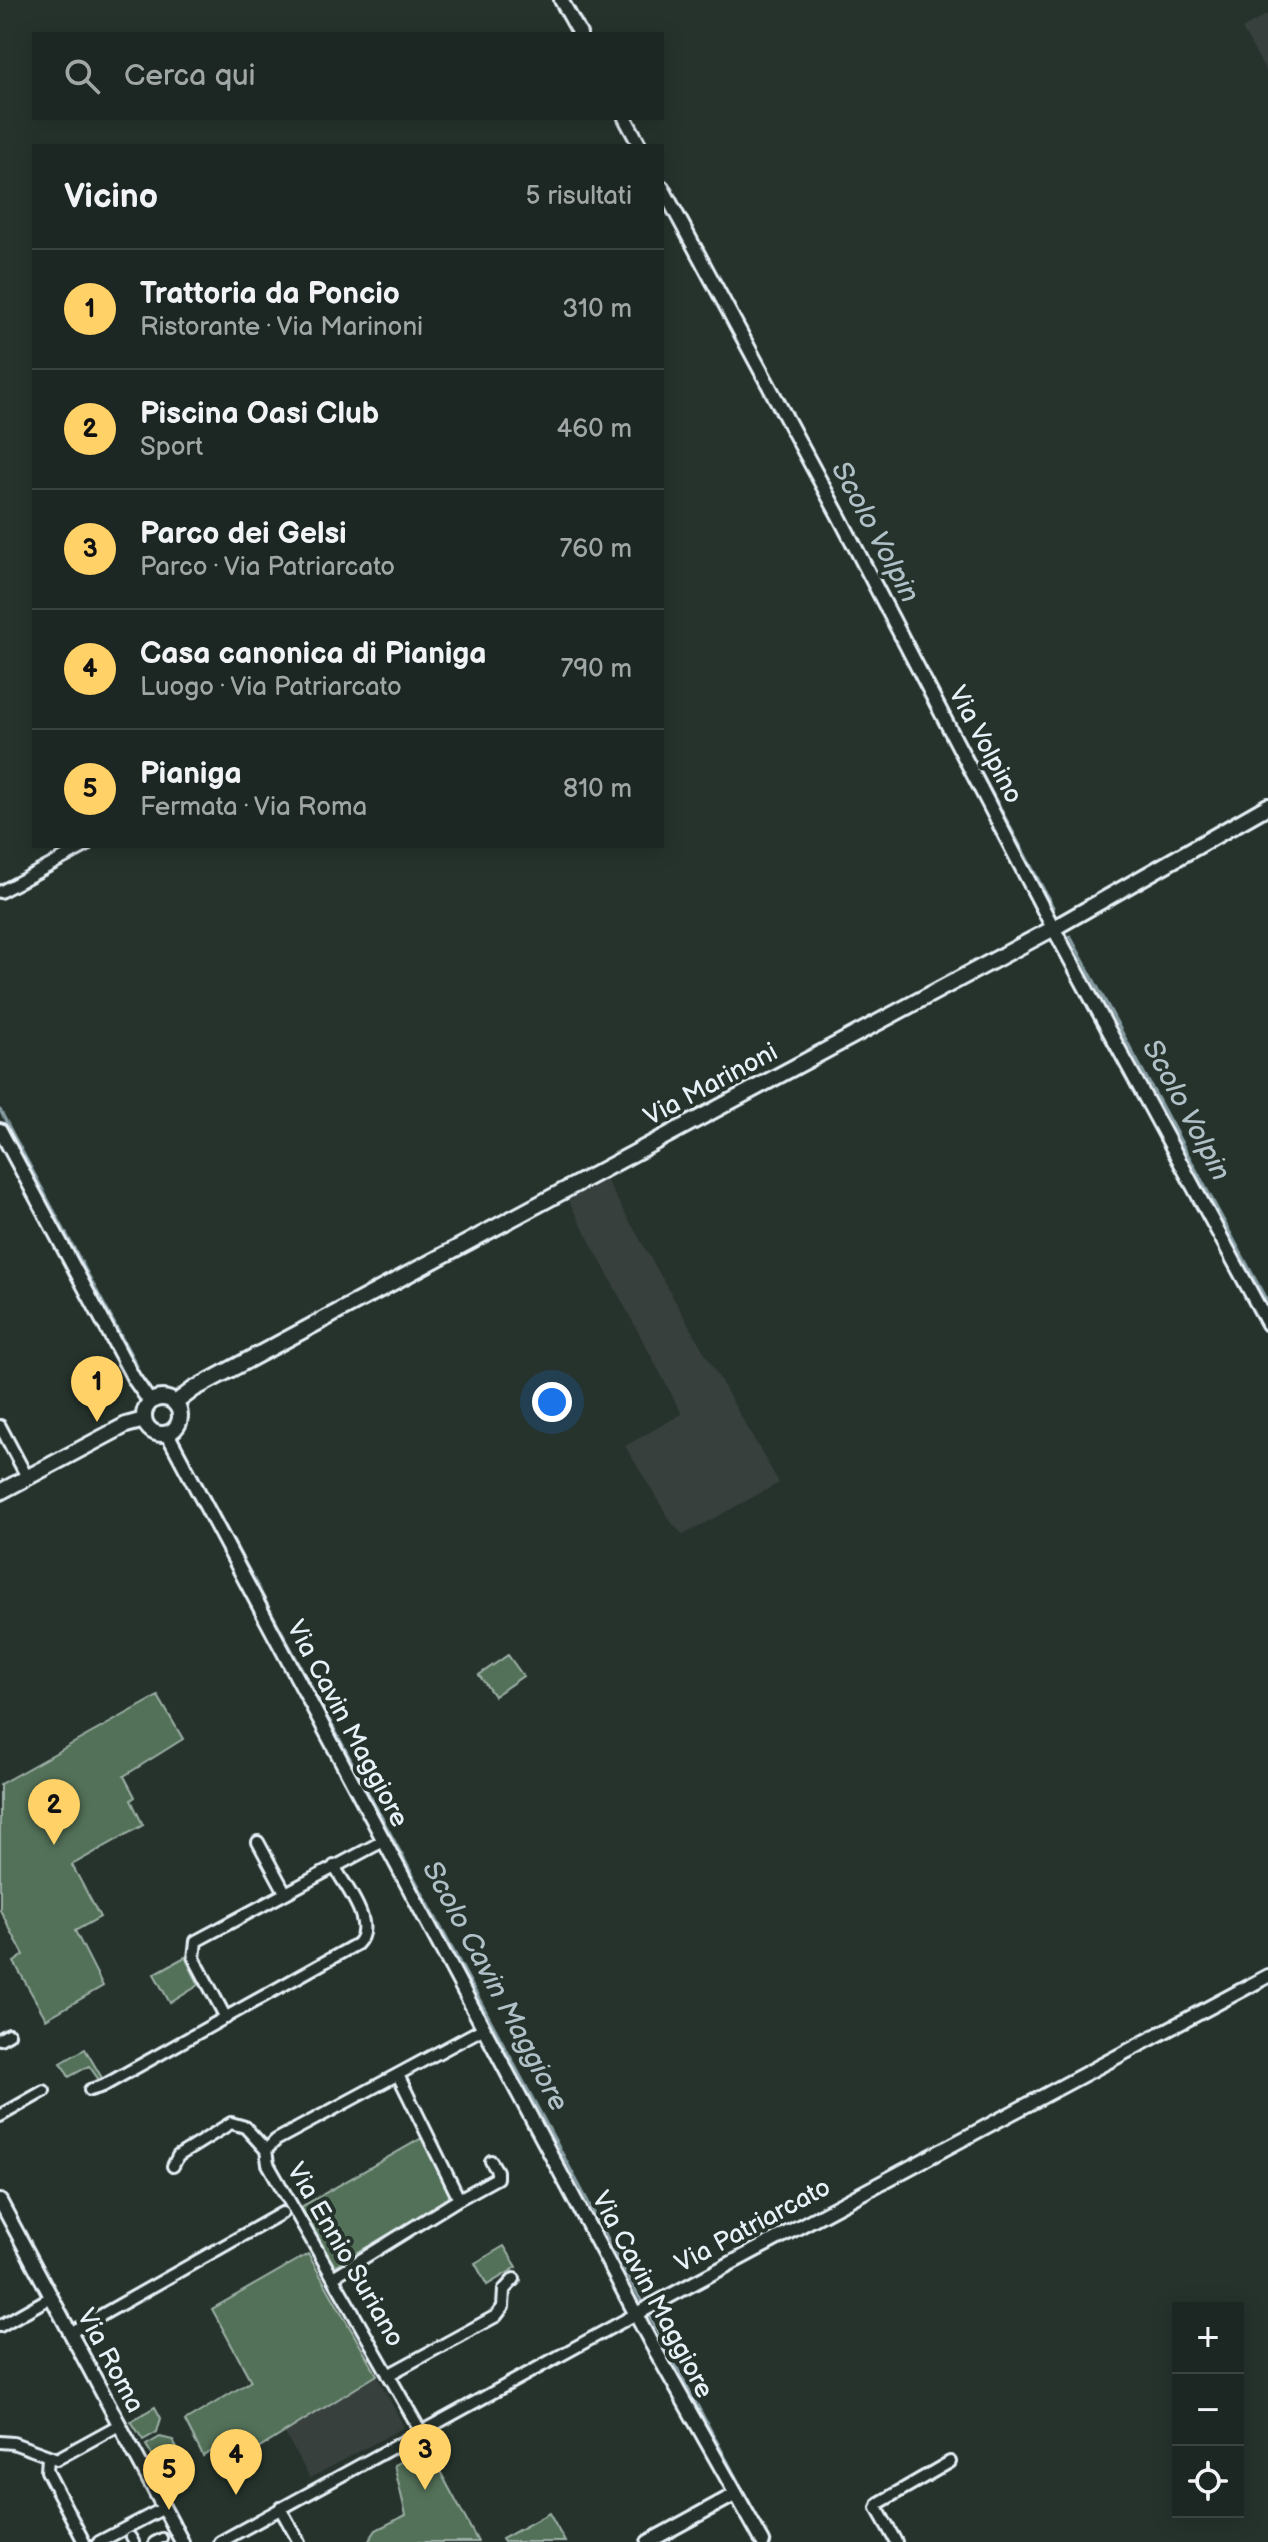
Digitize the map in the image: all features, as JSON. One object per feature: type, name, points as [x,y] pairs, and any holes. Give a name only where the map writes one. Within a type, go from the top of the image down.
[{"type":"main road","name":"Via Marinoni","points":[[175,1403],[194,1389],[1054,928],[1268,806]]},
{"type":"main road","points":[[163,1397],[175,1403],[180,1420],[167,1433],[151,1430],[144,1420],[150,1402],[163,1397]]},
{"type":"main road","points":[[0,1492],[126,1425],[144,1420]]},
{"type":"street","points":[[561,0],[579,32]]},
{"type":"street","points":[[626,120],[639,144]]},
{"type":"street","name":"Via Volpino","points":[[664,191],[899,629],[1054,928],[1268,1324]]},
{"type":"street","points":[[0,892],[82,848]]},
{"type":"street","points":[[0,1130],[129,1369],[150,1402]]},
{"type":"street","points":[[0,1426],[27,1477]]},
{"type":"street","name":"Via Cavin Maggiore","points":[[167,1433],[484,2028],[643,2310],[763,2542]]},
{"type":"street","points":[[226,2018],[194,1958],[194,1946],[206,1934],[385,1840]]},
{"type":"street","points":[[258,1842],[285,1892]]},
{"type":"street","points":[[90,2090],[226,2018],[362,1939],[365,1929],[362,1917],[334,1866]]},
{"type":"street","name":"Via Patriarcato","points":[[220,2542],[420,2430],[1268,1976]]},
{"type":"street","name":"Via Ennio Suriano","points":[[420,2430],[268,2164],[266,2150],[270,2144],[484,2028]]},
{"type":"street","points":[[398,2075],[459,2199]]},
{"type":"street","points":[[0,2116],[44,2091]]},
{"type":"street","points":[[173,2166],[178,2156],[231,2123],[245,2127],[266,2150]]},
{"type":"street","points":[[333,2277],[497,2178],[491,2161]]},
{"type":"street","name":"Via Roma","points":[[0,2201],[182,2542]]},
{"type":"street","points":[[70,2333],[282,2213]]},
{"type":"street","points":[[388,2375],[496,2316],[503,2307],[504,2290],[514,2279]]},
{"type":"street","points":[[0,2326],[51,2297]]},
{"type":"street","points":[[0,2442],[13,2443],[48,2457],[63,2458],[119,2425]]},
{"type":"street","points":[[48,2457],[47,2471],[83,2541]]},
{"type":"street","points":[[896,2542],[877,2508],[879,2503],[950,2462]]},
{"type":"street","points":[[648,2542],[736,2494]]},
{"type":"street","points":[[99,2542],[164,2508]]},
{"type":"street","points":[[280,2508],[299,2542]]},
{"type":"shaded area","points":[[1268,14],[1268,72],[1267,73],[1242,29]]},
{"type":"shaded area","points":[[606,1180],[779,1483],[683,1535],[671,1522],[625,1446],[682,1414],[568,1200]]},
{"type":"shaded area","points":[[377,2376],[404,2427],[310,2478],[284,2432]]},
{"type":"green space","points":[[508,1655],[523,1676],[494,1696],[479,1675]]},
{"type":"green space","points":[[158,1696],[183,1739],[124,1776],[135,1797],[131,1800],[143,1825],[72,1865],[100,1917],[75,1931],[103,1986],[46,2019],[14,1962],[24,1955],[0,1910],[0,1784]]},
{"type":"green space","points":[[185,1957],[199,1985],[170,2003],[154,1974]]},
{"type":"green space","points":[[85,2049],[102,2078],[99,2080],[89,2066],[69,2077],[61,2063]]},
{"type":"green space","points":[[422,2138],[451,2198],[334,2266],[301,2207]]},
{"type":"green space","points":[[504,2246],[517,2267],[487,2285],[475,2263]]},
{"type":"green space","points":[[308,2254],[377,2375],[229,2467],[217,2448],[203,2456],[185,2421],[251,2381],[212,2309]]},
{"type":"green space","points":[[155,2407],[161,2418],[157,2432],[143,2440],[131,2421]]},
{"type":"green space","points":[[160,2437],[173,2440],[178,2450],[157,2463],[146,2445]]},
{"type":"green space","points":[[427,2447],[478,2542],[368,2542],[376,2530],[406,2515],[394,2465]]},
{"type":"green space","points":[[549,2513],[565,2542],[504,2542],[502,2539]]},
{"type":"waterway","name":"Scolo Volpin","points":[[896,613],[1053,907]]},
{"type":"waterway","name":"Scolo Volpin","points":[[1070,936],[1268,1303]]},
{"type":"waterway","name":"Scolo Cavin Maggiore","points":[[0,1110],[137,1366]]},
{"type":"waterway","name":"Scolo Cavin Maggiore","points":[[184,1449],[644,2306]]},
{"type":"waterway","name":"Scolo Cavin Maggiore","points":[[647,2312],[771,2542]]},
{"type":"place","name":"Trattoria da Poncio","points":[[97,1422]]},
{"type":"place","name":"Piscina Oasi Club","points":[[54,1845]]},
{"type":"place","name":"Parco dei Gelsi","points":[[425,2490]]},
{"type":"place","name":"Casa canonica di Pianiga","points":[[236,2495]]},
{"type":"place","name":"Pianiga","points":[[169,2510]]}]
